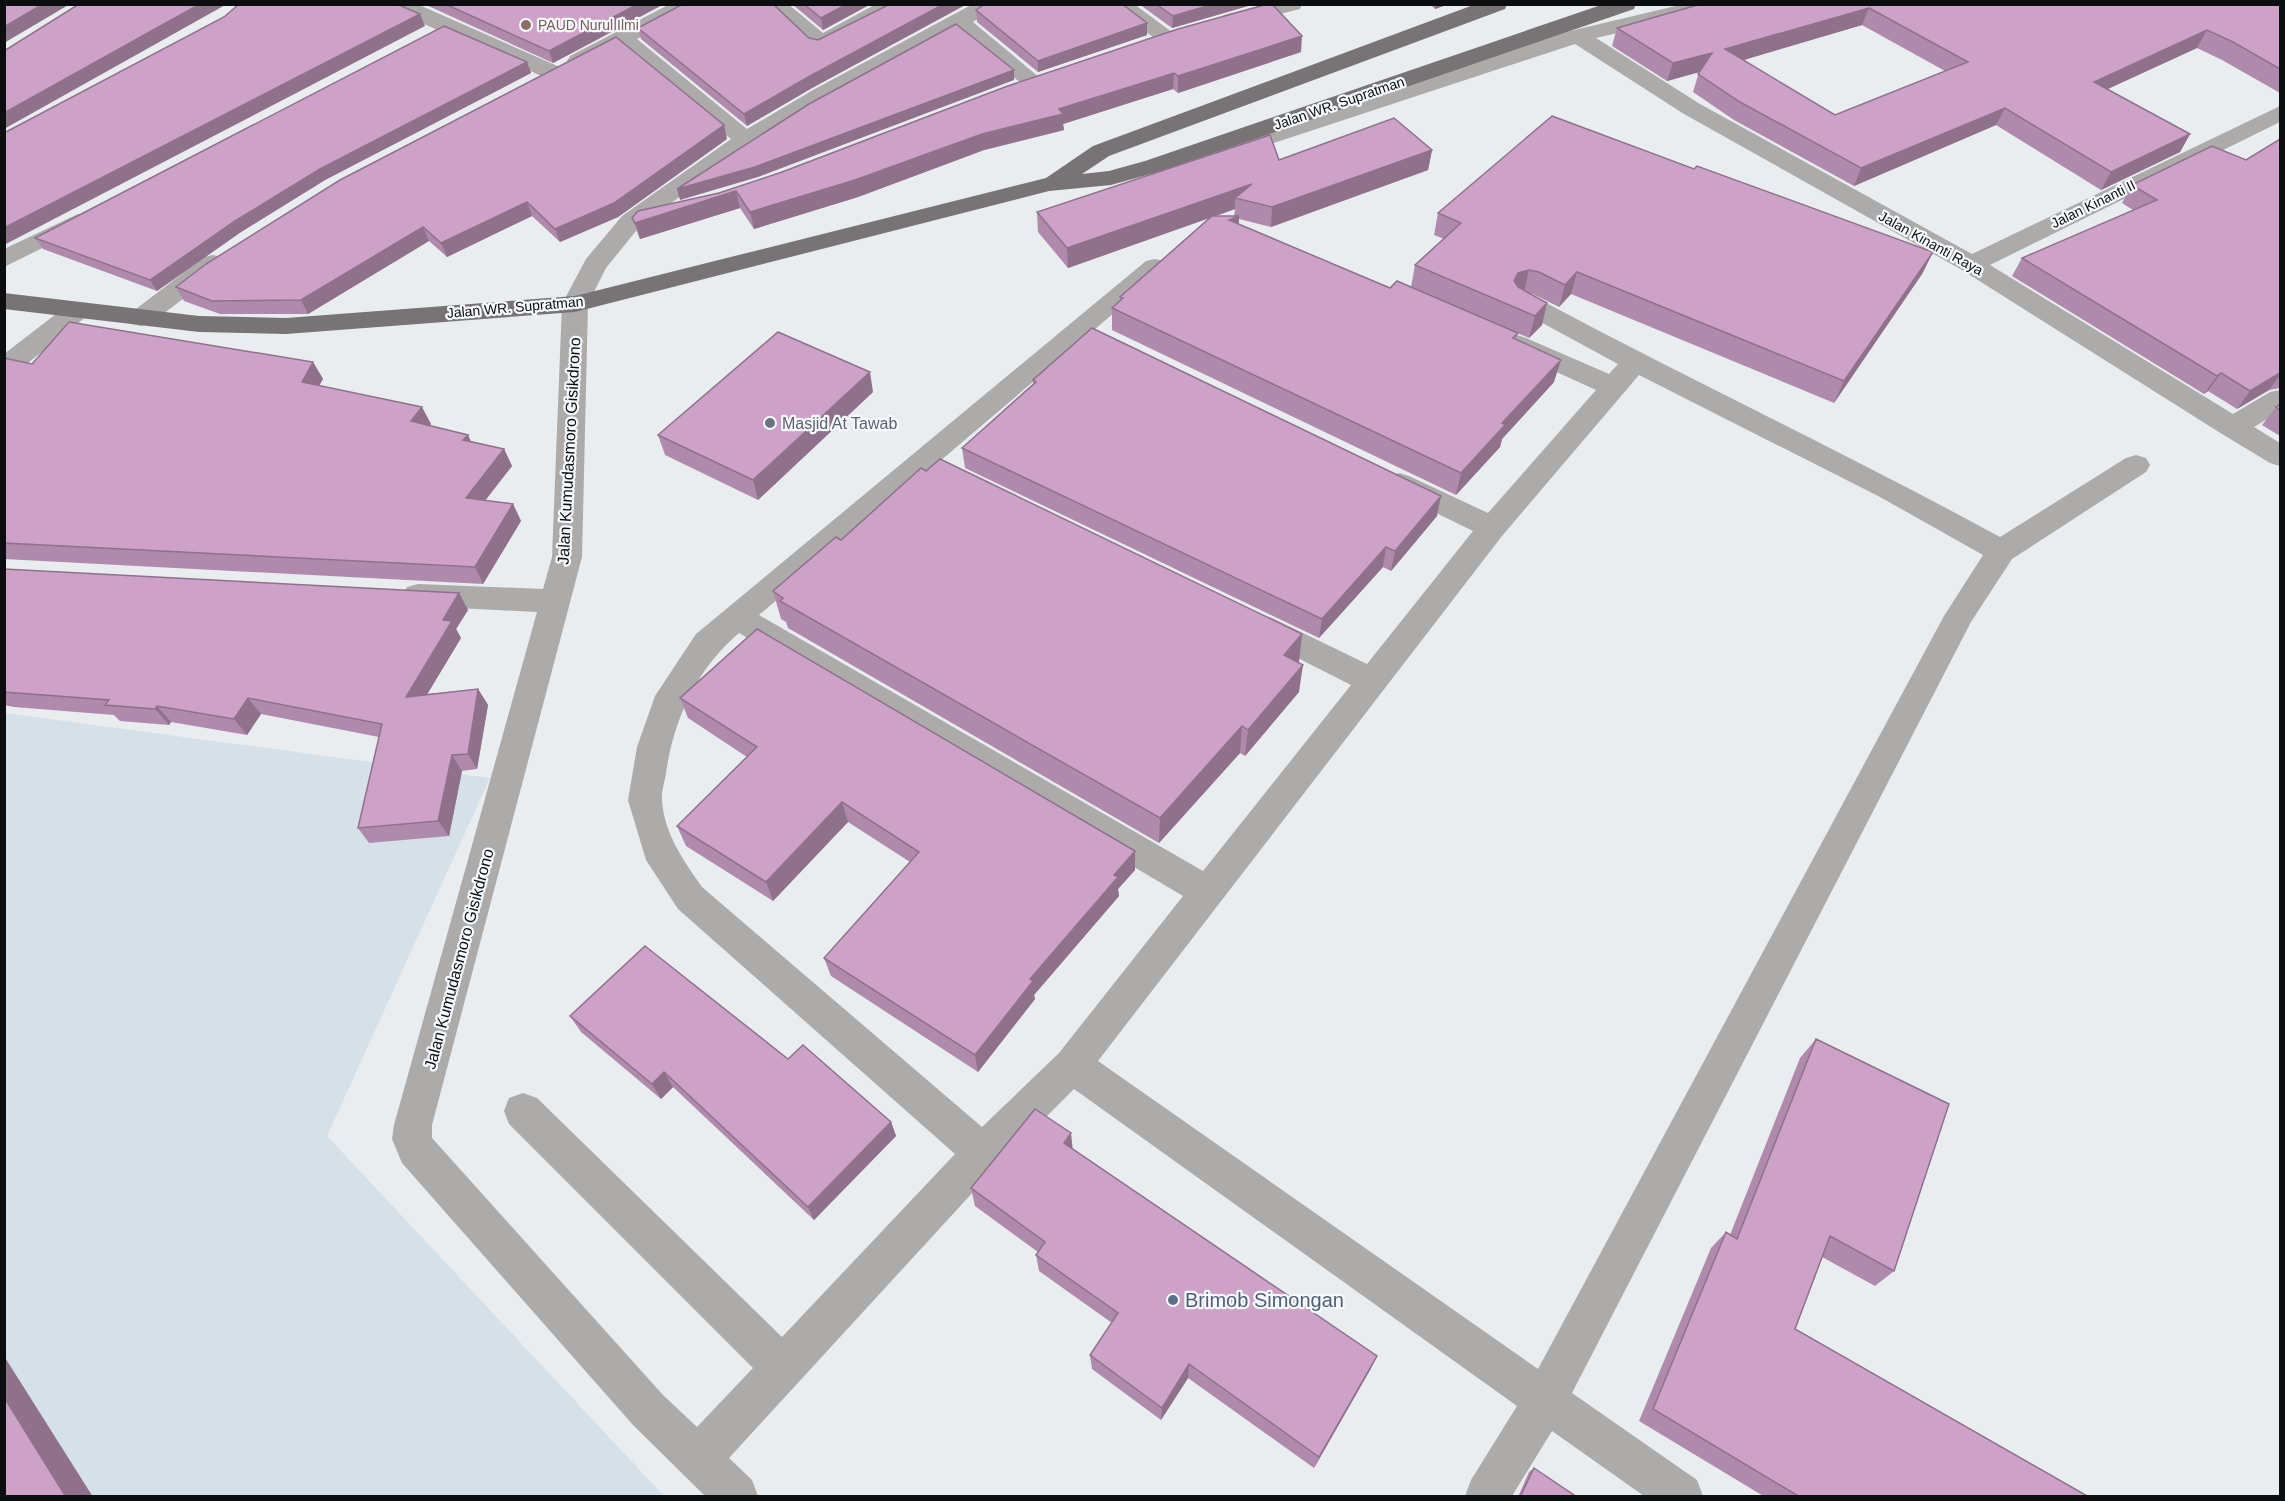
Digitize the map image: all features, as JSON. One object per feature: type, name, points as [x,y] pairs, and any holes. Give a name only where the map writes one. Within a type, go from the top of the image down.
[{"type":"main road","name":"Jalan WR. Supratman","points":[[1049,184],[1101,152],[1129,140],[1497,4]]},
{"type":"main road","name":"Jalan WR. Supratman","points":[[4,301],[199,324],[286,326],[575,304],[1049,184],[1111,178],[1153,166],[1626,4]]},
{"type":"street","points":[[398,4],[554,73]]},
{"type":"street","points":[[776,6],[821,43],[893,4]]},
{"type":"street","points":[[575,304],[604,251],[631,221],[746,140],[821,94],[990,4]]},
{"type":"street","points":[[1119,4],[1190,32]]},
{"type":"street","points":[[1147,45],[1292,4]]},
{"type":"street","points":[[1153,166],[1168,171],[1578,36],[1713,4]]},
{"type":"street","points":[[533,84],[622,38],[674,7]]},
{"type":"street","points":[[958,21],[1035,83]]},
{"type":"street","points":[[418,42],[448,25]]},
{"type":"street","name":"Jalan Kinanti Raya","points":[[1578,36],[1692,109],[1971,264],[2280,456]]},
{"type":"street","points":[[622,38],[746,140]]},
{"type":"street","points":[[1007,93],[1058,76]]},
{"type":"street","name":"Jalan Kinanti II","points":[[1971,264],[2280,113]]},
{"type":"street","points":[[631,221],[682,209]]},
{"type":"street","points":[[4,259],[98,210]]},
{"type":"street","points":[[141,318],[190,278],[235,248]]},
{"type":"street","points":[[983,1153],[690,898],[658,850],[645,800],[653,747],[671,696],[707,642],[922,462],[1093,334],[1173,252]]},
{"type":"street","points":[[1524,302],[1625,375]]},
{"type":"street","name":"Jalan Kumudasmoro Gisikdrono","points":[[575,304],[567,557],[557,601],[416,1113],[412,1139],[423,1159],[648,1410],[736,1497]]},
{"type":"street","points":[[4,368],[78,310]]},
{"type":"street","points":[[1489,332],[1625,375],[1890,490],[2001,551]]},
{"type":"street","points":[[698,1459],[983,1153],[1072,1065],[1492,528],[1625,375]]},
{"type":"street","points":[[2232,428],[2280,399]]},
{"type":"street","points":[[922,462],[952,476]]},
{"type":"street","points":[[1487,1497],[1545,1401],[1959,616],[2001,551],[2136,465]]},
{"type":"street","points":[[1374,471],[1492,528]]},
{"type":"street","points":[[393,594],[557,601]]},
{"type":"street","points":[[1234,612],[1372,681]]},
{"type":"street","points":[[737,617],[1208,892]]},
{"type":"street","points":[[1072,1065],[1681,1497]]},
{"type":"street","points":[[523,1111],[783,1367]]},
{"type":"shaded area","points":[[5,713],[490,778],[327,1136],[664,1496],[5,1496]]},
{"type":"building","points":[[4,4],[43,4],[4,27]]},
{"type":"building","points":[[79,4],[200,4],[4,113],[4,51]]},
{"type":"building","points":[[239,4],[397,4],[420,14],[4,228],[4,133],[224,17]]},
{"type":"building","points":[[445,4],[638,4],[549,51]]},
{"type":"building","points":[[683,4],[773,4],[809,38],[818,40],[890,4],[944,4],[744,114],[638,28]]},
{"type":"building","points":[[804,4],[847,4],[821,18]]},
{"type":"building","points":[[985,4],[1122,4],[1147,23],[1038,61],[976,10]]},
{"type":"building","points":[[1156,4],[1214,4],[1173,16]]},
{"type":"building","points":[[1272,4],[1302,36],[1178,76],[1174,73],[1059,109],[1063,114],[982,134],[855,180],[750,212],[736,191],[635,223],[632,218],[638,211],[719,193],[782,172],[1005,87],[1178,29]]},
{"type":"building","points":[[1701,4],[2280,4],[2280,69],[2207,30],[2094,82],[2190,134],[2111,172],[2005,108],[1861,168],[1740,102],[1698,74],[1712,53],[1673,63],[1617,28]],"holes":[[[1869,8],[1968,62],[1835,115],[1725,49]]]},
{"type":"building","points":[[956,24],[1014,70],[755,167],[677,189],[809,104]]},
{"type":"building","points":[[444,26],[527,62],[320,169],[235,221],[150,280],[35,238]]},
{"type":"building","points":[[616,37],[724,125],[614,203],[555,229],[527,202],[441,243],[423,227],[301,300],[212,301],[176,287],[206,264],[340,180]]},
{"type":"building","points":[[1552,116],[1694,169],[1697,166],[1933,252],[1844,381],[1577,272],[1565,285],[1539,272],[1529,270],[1518,273],[1514,281],[1518,287],[1547,303],[1535,316],[1415,265],[1461,223],[1438,213]]},
{"type":"building","points":[[1394,118],[1432,150],[1272,207],[1235,198],[1252,184],[1067,248],[1037,212],[1270,135],[1279,160]]},
{"type":"building","points":[[2280,139],[2280,373],[2250,391],[2221,373],[2217,376],[2022,258],[2157,200],[2132,185],[2212,146],[2246,160]]},
{"type":"building","points":[[1212,216],[1239,216],[1229,220],[1390,288],[1397,281],[1518,333],[1513,338],[1561,360],[1502,423],[1505,425],[1461,473],[1112,308],[1123,298],[1120,297]]},
{"type":"building","points":[[69,322],[313,362],[302,382],[422,407],[411,421],[468,435],[463,440],[504,449],[466,498],[513,504],[475,567],[4,543],[4,358],[32,364]]},
{"type":"building","points":[[1092,328],[1441,496],[1395,551],[1386,547],[1322,619],[962,448],[1036,382],[1033,380]]},
{"type":"building","name":"Masjid At Tawab","points":[[778,332],[870,372],[753,480],[658,435]]},
{"type":"building","points":[[940,459],[1302,634],[1284,655],[1303,665],[1248,730],[1242,726],[1160,818],[780,601],[783,598],[773,591],[836,537],[841,540],[921,468],[926,471]]},
{"type":"building","points":[[4,569],[459,593],[443,620],[452,621],[406,697],[478,689],[468,754],[452,755],[438,821],[358,828],[382,724],[248,698],[234,719],[157,706],[155,709],[105,705],[109,700],[4,692]]},
{"type":"building","points":[[757,629],[1135,851],[1114,875],[1118,877],[1030,979],[1033,981],[975,1055],[824,958],[919,852],[842,802],[766,882],[677,826],[757,747],[680,698]]},
{"type":"building","points":[[645,946],[788,1059],[803,1045],[891,1122],[808,1207],[664,1072],[652,1084],[570,1016]]},
{"type":"building","points":[[1816,1039],[1949,1104],[1894,1271],[1830,1236],[1795,1329],[2089,1497],[1800,1497],[1653,1409],[1726,1232],[1737,1239]]},
{"type":"building","name":"Brimob Simongan","points":[[1035,1109],[1071,1133],[1064,1143],[1377,1356],[1319,1457],[1189,1364],[1162,1408],[1090,1355],[1118,1313],[1036,1255],[1045,1242],[971,1188]]},
{"type":"building","points":[[4,1397],[66,1497],[4,1497]]},
{"type":"building","points":[[1534,1468],[1577,1497],[1520,1497]]},
{"type":"place","name":"PAUD Nurul Ilmi","points":[[526,25]]},
{"type":"place","name":"Masjid At Tawab","points":[[770,423]]},
{"type":"place","name":"Brimob Simongan","points":[[1173,1300]]}]
